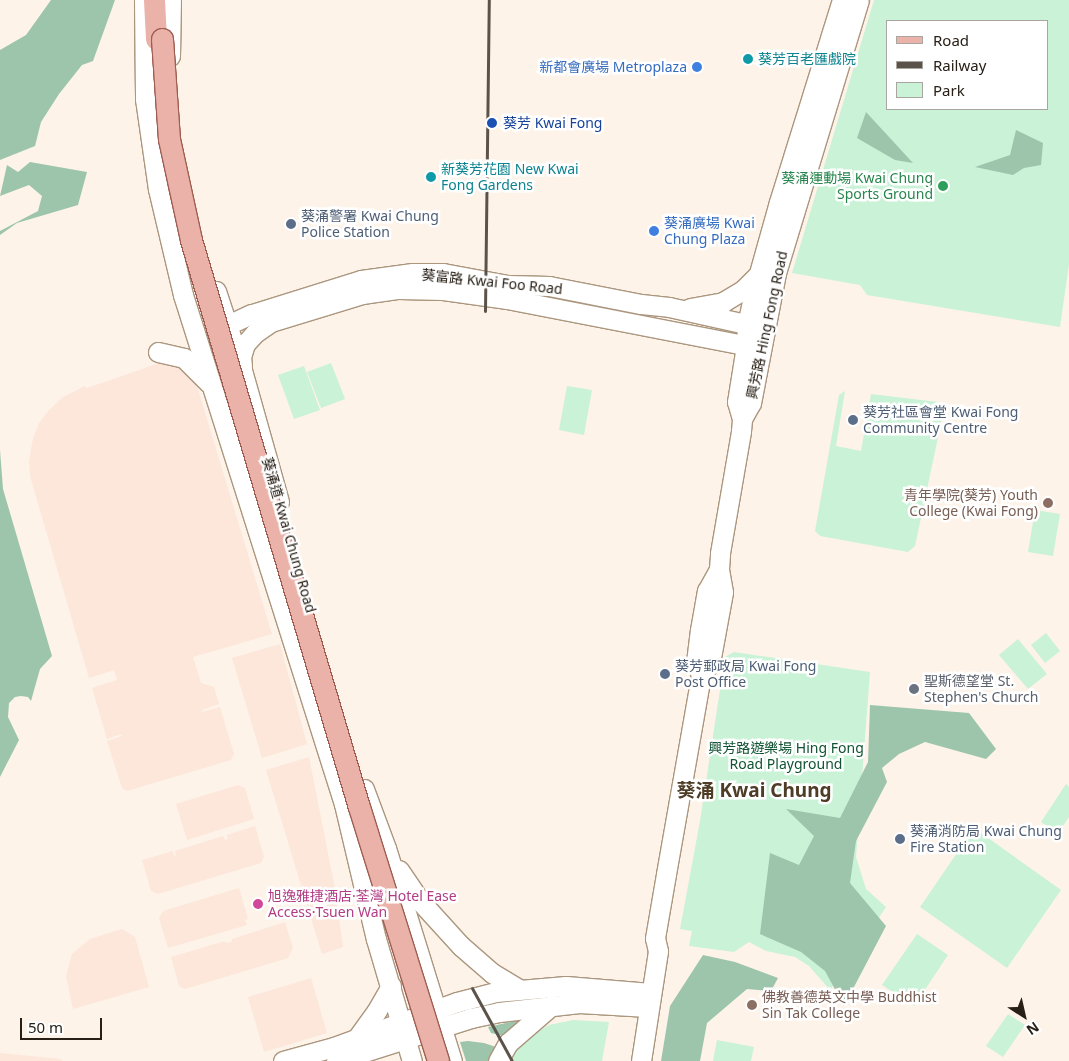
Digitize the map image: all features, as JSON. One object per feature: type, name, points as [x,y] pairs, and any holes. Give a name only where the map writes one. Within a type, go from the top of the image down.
[{"type":"main road","name":"葵涌道 Kwai Chung Road","points":[[144,0],[145,100],[158,189],[183,295],[344,804],[364,891],[412,1061]]},
{"type":"main road","name":"葵涌道 Kwai Chung Road","points":[[154,0],[169,139],[191,240],[356,798],[438,1061]]},
{"type":"main road","name":"葵涌道 Kwai Chung Road","points":[[161,0],[158,99],[171,190],[198,298],[430,1061]]},
{"type":"main road","name":"葵涌道 Kwai Chung Road","points":[[171,0],[172,84],[184,172],[208,269],[242,370],[360,777],[386,848],[452,1061]]},
{"type":"main road","name":"興芳路 Hing Fong Road","points":[[641,1061],[647,950],[655,938],[701,675],[696,662],[700,630],[707,591],[719,568],[742,419],[751,403],[759,274],[842,0]]},
{"type":"main road","name":"興芳路 Hing Fong Road","points":[[755,327],[776,273],[859,0]]},
{"type":"main road","points":[[208,269],[220,293],[237,304],[257,310],[271,308]]},
{"type":"main road","name":"葵富路 Kwai Foo Road","points":[[198,340],[228,324],[271,308],[361,280],[413,273],[443,273],[508,285],[549,286],[641,304],[669,307],[755,327]]},
{"type":"main road","points":[[669,307],[706,307],[723,302],[743,290],[759,274]]},
{"type":"main road","name":"葵富路 Kwai Foo Road","points":[[242,370],[241,357],[245,344],[255,333],[271,322],[362,294],[399,290],[443,290],[507,299],[753,347]]},
{"type":"main road","points":[[158,352],[184,358],[214,390]]},
{"type":"main road","points":[[386,848],[420,901],[439,924],[492,973],[520,989]]},
{"type":"main road","points":[[369,1050],[376,1012],[391,986]]},
{"type":"main road","points":[[336,1061],[369,1050],[404,1031],[436,1009],[472,998],[520,989],[566,986],[643,999]]},
{"type":"main road","points":[[404,1031],[442,1028],[499,1012],[552,1005],[643,999]]},
{"type":"main road","name":"興芳路 Hing Fong Road","points":[[630,1061],[643,999]]},
{"type":"main road","points":[[498,1061],[508,1043],[552,1005]]},
{"type":"main road","points":[[283,1061],[369,1050]]},
{"type":"shaded area","points":[[159,363],[170,363],[182,368],[197,386],[272,634],[193,657],[201,683],[214,687],[219,704],[202,710],[202,712],[220,707],[234,754],[231,760],[127,791],[122,788],[107,741],[122,736],[121,734],[107,739],[92,688],[117,680],[114,670],[89,678],[30,476],[29,461],[33,438],[39,423],[63,397],[85,386],[86,388]]},
{"type":"shaded area","points":[[280,644],[307,744],[262,758],[232,658]]},
{"type":"shaded area","points":[[309,757],[335,889],[343,947],[322,954],[266,770]]},
{"type":"shaded area","points":[[238,785],[245,788],[254,819],[187,840],[176,804]]},
{"type":"shaded area","points":[[255,826],[264,857],[261,863],[158,894],[151,891],[142,860],[173,851],[174,856],[176,855],[175,851],[223,836],[225,840],[228,839],[227,835]]},
{"type":"shaded area","points":[[239,888],[248,919],[245,920],[247,925],[168,948],[159,918],[163,911]]},
{"type":"shaded area","points":[[285,922],[293,948],[288,958],[185,989],[179,986],[171,957],[225,941],[226,943],[232,942],[232,939]]},
{"type":"shaded area","points":[[122,929],[135,937],[149,987],[73,1009],[66,976],[72,954],[90,939]]},
{"type":"shaded area","points":[[311,978],[327,1033],[264,1052],[248,997]]},
{"type":"shaded area","points":[[0,1053],[61,1059],[62,1061],[0,1061]]},
{"type":"green space","points":[[51,0],[115,0],[93,61],[82,65],[59,94],[41,122],[35,146],[0,160],[0,50],[26,35]]},
{"type":"green space","name":"葵涌運動場 Kwai Chung Sports Ground","points":[[874,0],[1069,0],[1069,264],[1060,327],[867,295],[860,285],[792,273]]},
{"type":"green space","points":[[866,112],[913,163],[895,160],[857,138]]},
{"type":"green space","points":[[1016,130],[1043,143],[1041,165],[1024,168],[1013,175],[975,167],[1010,155]]},
{"type":"green space","points":[[30,162],[87,172],[78,205],[17,223],[0,235],[0,231],[38,211],[42,196],[29,185],[0,196],[7,165],[18,172]]},
{"type":"green space","points":[[331,363],[345,399],[321,408],[307,372]]},
{"type":"green space","points":[[304,366],[320,410],[294,419],[278,375]]},
{"type":"green space","points":[[567,386],[592,390],[584,435],[559,430]]},
{"type":"green space","points":[[845,391],[836,446],[861,451],[871,394],[938,402],[944,409],[915,546],[908,552],[820,536],[815,531],[839,395]]},
{"type":"green space","points":[[0,450],[3,489],[52,656],[40,669],[31,701],[28,697],[21,696],[15,697],[9,703],[8,717],[19,740],[0,777]]},
{"type":"green space","points":[[1035,510],[1060,514],[1053,556],[1028,552]]},
{"type":"green space","points":[[1046,633],[1060,651],[1045,663],[1031,645]]},
{"type":"green space","points":[[1018,639],[1047,674],[1028,689],[999,655]]},
{"type":"green space","name":"興芳路遊樂場 Hing Fong Road Playground","points":[[734,652],[870,672],[856,857],[866,889],[886,907],[830,990],[809,966],[795,957],[766,951],[749,942],[734,952],[689,946],[692,931],[680,929],[700,821],[725,657]]},
{"type":"green space","points":[[870,705],[969,713],[996,749],[986,759],[925,742],[899,754],[882,768],[887,782],[856,841],[850,883],[886,926],[844,1006],[825,971],[801,952],[760,934],[770,853],[799,865],[814,836],[786,809],[840,818],[868,762]]},
{"type":"green space","points":[[1066,784],[1069,787],[1069,817],[1058,833],[1041,822]]},
{"type":"green space","points":[[974,828],[1061,890],[1007,968],[920,907]]},
{"type":"green space","points":[[917,934],[948,955],[914,1006],[882,985]]},
{"type":"green space","points":[[703,955],[735,962],[778,978],[771,991],[747,989],[707,1023],[700,1061],[661,1061],[670,1006]]},
{"type":"green space","points":[[1008,1014],[1025,1025],[1003,1057],[986,1046]]},
{"type":"green space","points":[[523,1019],[508,1037],[491,1033],[488,1027]]},
{"type":"green space","points":[[573,1020],[609,1022],[602,1061],[508,1061],[525,1039],[549,1025]]},
{"type":"green space","points":[[717,1040],[754,1047],[751,1061],[713,1061]]},
{"type":"green space","points":[[460,1042],[484,1043],[499,1048],[491,1061],[466,1061]]},
{"type":"railway","points":[[485,311],[489,0]]},
{"type":"railway","points":[[472,988],[512,1061]]},
{"type":"place","name":"葵芳百老匯戲院","points":[[748,59]]},
{"type":"place","name":"新都會廣場 Metroplaza","points":[[697,67]]},
{"type":"place","name":"葵芳 Kwai Fong","points":[[492,123]]},
{"type":"place","name":"新葵芳花園 New Kwai Fong Gardens","points":[[431,177]]},
{"type":"place","name":"葵涌運動場 Kwai Chung Sports Ground","points":[[943,186]]},
{"type":"place","name":"葵涌警署 Kwai Chung Police Station","points":[[291,224]]},
{"type":"place","name":"葵涌廣場 Kwai Chung Plaza","points":[[654,231]]},
{"type":"place","name":"葵芳社區會堂 Kwai Fong Community Centre","points":[[853,420]]},
{"type":"place","name":"青年學院(葵芳) Youth College (Kwai Fong)","points":[[1048,503]]},
{"type":"place","name":"葵芳郵政局 Kwai Fong Post Office","points":[[665,674]]},
{"type":"place","name":"聖斯德望堂 St. Stephen's Church","points":[[914,689]]},
{"type":"place","name":"葵涌消防局 Kwai Chung Fire Station","points":[[900,839]]},
{"type":"place","name":"旭逸雅捷酒店·荃灣 Hotel Ease Access·Tsuen Wan","points":[[258,904]]},
{"type":"place","name":"佛教善德英文中學 Buddhist Sin Tak College","points":[[752,1005]]},
{"type":"district","name":"葵涌 Kwai Chung","points":[[754,791]]}]
